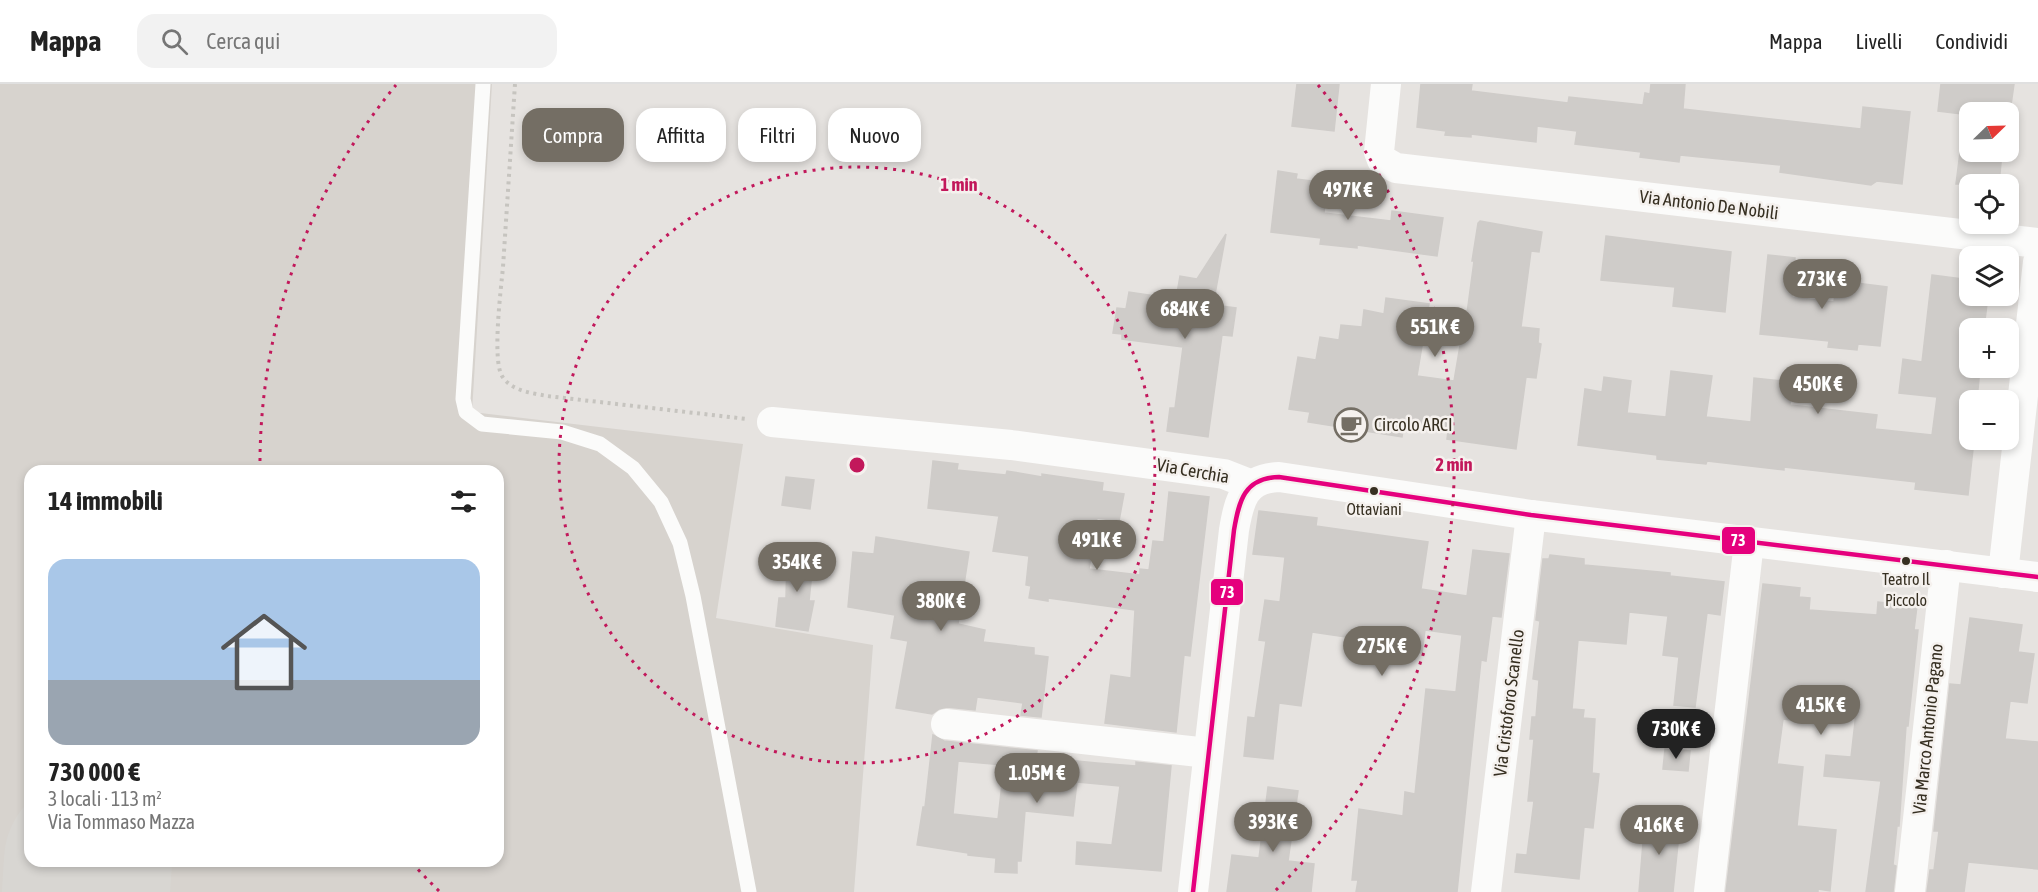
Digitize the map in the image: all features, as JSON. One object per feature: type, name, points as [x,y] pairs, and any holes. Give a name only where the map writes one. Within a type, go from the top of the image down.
[{"type":"street","name":"Via Antonio De Nobili","points":[[1386,84],[1379,144],[1382,160],[1396,168],[2038,243]]},
{"type":"street","points":[[2003,573],[2038,262]]},
{"type":"street","name":"Via Cerchia","points":[[772,422],[1023,447],[1224,474],[1252,485],[1268,477],[1279,477],[1531,515],[2038,577]]},
{"type":"street","points":[[1193,892],[1234,530],[1241,499],[1252,485]]},
{"type":"street","name":"Via Cristoforo Scanello","points":[[1486,892],[1531,515]]},
{"type":"street","points":[[1709,892],[1749,542]]},
{"type":"street","name":"Via Marco Antonio Pagano","points":[[1910,892],[1946,565]]},
{"type":"street","points":[[946,724],[1208,753]]},
{"type":"lane","points":[[483,84],[463,399],[466,412],[482,424],[562,432],[600,444],[633,468],[661,502],[680,543],[693,596],[749,892]]},
{"type":"path","points":[[515,84],[499,322],[498,364],[502,376],[511,385],[526,392],[547,396],[772,422]]},
{"type":"shaded area","points":[[0,84],[492,84],[472,412],[743,444],[716,618],[873,645],[854,892],[0,892]]},
{"type":"building","points":[[1297,84],[1339,84],[1334,131],[1292,126]]},
{"type":"building","points":[[1421,84],[1472,84],[1471,91],[1568,103],[1569,97],[1643,105],[1645,93],[1650,94],[1651,84],[1685,84],[1683,109],[1861,129],[1863,107],[1910,112],[1902,184],[1877,181],[1871,185],[1780,172],[1781,165],[1680,155],[1679,162],[1640,157],[1641,152],[1575,144],[1577,131],[1537,126],[1536,142],[1471,134],[1471,137],[1445,135],[1446,131],[1417,127]]},
{"type":"building","points":[[1941,84],[2014,84],[2011,102],[1959,102],[1959,114],[1938,111]]},
{"type":"building","points":[[1959,160],[1959,162],[2001,162],[2000,174],[1959,174],[1959,184],[1956,184]]},
{"type":"building","points":[[1278,171],[1297,174],[1296,179],[1327,183],[1324,213],[1391,221],[1392,211],[1443,218],[1437,256],[1357,245],[1357,248],[1320,244],[1321,238],[1271,232]]},
{"type":"building","points":[[1480,221],[1542,232],[1539,252],[1531,251],[1521,327],[1539,329],[1538,343],[1541,344],[1536,378],[1526,377],[1516,449],[1447,439],[1448,431],[1404,424],[1402,437],[1308,422],[1310,412],[1289,409],[1298,357],[1316,360],[1320,337],[1339,340],[1341,325],[1362,327],[1364,310],[1384,314],[1386,298],[1429,304],[1417,376],[1454,381],[1463,328],[1465,328],[1474,261],[1472,261]]},
{"type":"building","points":[[1226,234],[1213,305],[1236,308],[1232,336],[1222,335],[1208,437],[1167,431],[1170,408],[1175,408],[1183,347],[1122,339],[1122,334],[1113,333],[1117,308],[1126,309],[1129,292],[1176,299],[1180,276],[1197,279]]},
{"type":"building","points":[[1606,236],[1731,252],[1725,312],[1673,306],[1675,287],[1601,280]]},
{"type":"building","points":[[1768,255],[1795,258],[1792,297],[1834,302],[1835,292],[1840,293],[1841,281],[1887,287],[1880,346],[1858,344],[1857,350],[1828,347],[1829,341],[1760,334]]},
{"type":"building","points":[[1932,275],[1959,279],[1959,306],[1987,306],[1985,318],[1959,318],[1959,378],[1979,378],[1978,390],[1959,390],[1959,450],[1973,450],[1968,495],[1915,489],[1916,482],[1784,467],[1784,470],[1707,461],[1706,464],[1657,459],[1657,455],[1578,445],[1585,389],[1602,392],[1604,377],[1631,381],[1627,413],[1666,417],[1671,371],[1712,376],[1706,417],[1751,422],[1754,378],[1792,382],[1790,405],[1877,415],[1875,429],[1932,435],[1937,397],[1899,393],[1903,359],[1922,362]]},
{"type":"building","points":[[933,461],[958,464],[957,470],[1006,475],[1007,471],[1042,477],[1042,474],[1103,483],[1102,491],[1124,494],[1119,521],[1097,518],[1089,569],[1140,575],[1140,569],[1149,570],[1153,541],[1164,542],[1169,492],[1209,497],[1190,656],[1184,655],[1176,732],[1105,723],[1111,675],[1131,678],[1135,610],[1048,598],[1048,601],[1029,598],[1031,586],[1026,585],[1029,556],[993,551],[999,516],[928,508]]},
{"type":"building","points":[[786,477],[814,480],[810,509],[782,505]]},
{"type":"building","points":[[1259,511],[1317,518],[1316,526],[1428,542],[1421,589],[1467,596],[1473,550],[1509,554],[1501,617],[1492,616],[1486,661],[1481,660],[1457,892],[1356,892],[1358,880],[1352,880],[1359,809],[1403,816],[1405,792],[1415,794],[1426,689],[1456,692],[1462,635],[1425,630],[1422,653],[1386,648],[1387,643],[1312,632],[1301,706],[1279,703],[1273,759],[1244,756],[1248,717],[1255,718],[1266,641],[1259,640],[1265,600],[1280,602],[1285,557],[1253,554]]},
{"type":"building","points":[[876,537],[969,552],[958,624],[985,630],[983,642],[1034,648],[1034,655],[1048,657],[1041,717],[1021,715],[1023,703],[977,697],[975,710],[947,707],[932,714],[896,708],[908,641],[891,638],[895,615],[848,607],[853,552],[874,554]]},
{"type":"building","points":[[814,553],[809,601],[814,601],[808,631],[776,626],[779,598],[786,598],[787,554]]},
{"type":"building","points":[[1550,555],[1584,559],[1584,565],[1670,573],[1670,576],[1724,582],[1720,615],[1707,613],[1695,707],[1674,705],[1679,657],[1663,655],[1668,616],[1629,612],[1626,644],[1578,640],[1572,709],[1584,710],[1583,718],[1595,719],[1592,773],[1599,774],[1593,828],[1584,827],[1579,879],[1515,872],[1517,854],[1527,855],[1534,801],[1528,801],[1534,739],[1530,739],[1532,717],[1536,717],[1539,680],[1533,679],[1540,621],[1536,620],[1543,559],[1549,559]]},
{"type":"building","points":[[1763,584],[1800,588],[1799,597],[1810,598],[1809,610],[1877,615],[1878,602],[1917,606],[1914,630],[1918,630],[1908,726],[1906,726],[1899,826],[1897,826],[1893,865],[1896,866],[1893,892],[1866,892],[1881,781],[1824,776],[1826,755],[1851,757],[1856,713],[1806,712],[1804,722],[1783,719],[1777,764],[1803,767],[1797,826],[1836,830],[1830,891],[1818,889],[1818,892],[1726,892]]},
{"type":"building","points":[[1970,618],[2022,625],[2018,652],[2034,654],[2027,703],[2010,701],[2005,739],[2038,742],[2038,869],[1968,862],[1964,892],[1927,892],[1930,870],[1934,870],[1939,831],[1934,831],[1950,684],[1961,685]]},
{"type":"building","points":[[933,735],[944,741],[1037,751],[1036,757],[1136,766],[1136,762],[1171,766],[1161,871],[1076,864],[1077,842],[1112,845],[1120,786],[1077,782],[1073,816],[1025,811],[1021,861],[1017,861],[1017,873],[995,872],[996,858],[917,845],[923,807],[925,807]],"holes":[[[958,761],[1004,765],[998,819],[953,814]]]},
{"type":"building","points":[[1665,749],[1690,751],[1688,771],[1663,769]]},
{"type":"building","points":[[1268,787],[1298,791],[1288,861],[1314,864],[1311,892],[1227,892],[1232,855],[1259,858]]},
{"type":"building","points":[[1645,818],[1675,821],[1674,834],[1679,834],[1673,892],[1639,892]]},
{"type":"runway","points":[[86,892],[88,867]]},
{"type":"transit line","name":"73","points":[[1193,892],[1234,530],[1238,510],[1245,493],[1267,478],[1279,477],[1531,515],[2038,577]]},
{"type":"place","name":"Circolo ARCI","points":[[1351,425]]},
{"type":"place","name":"Ottaviani","points":[[1374,491]]},
{"type":"place","name":"Teatro Il Piccolo","points":[[1906,561]]}]
